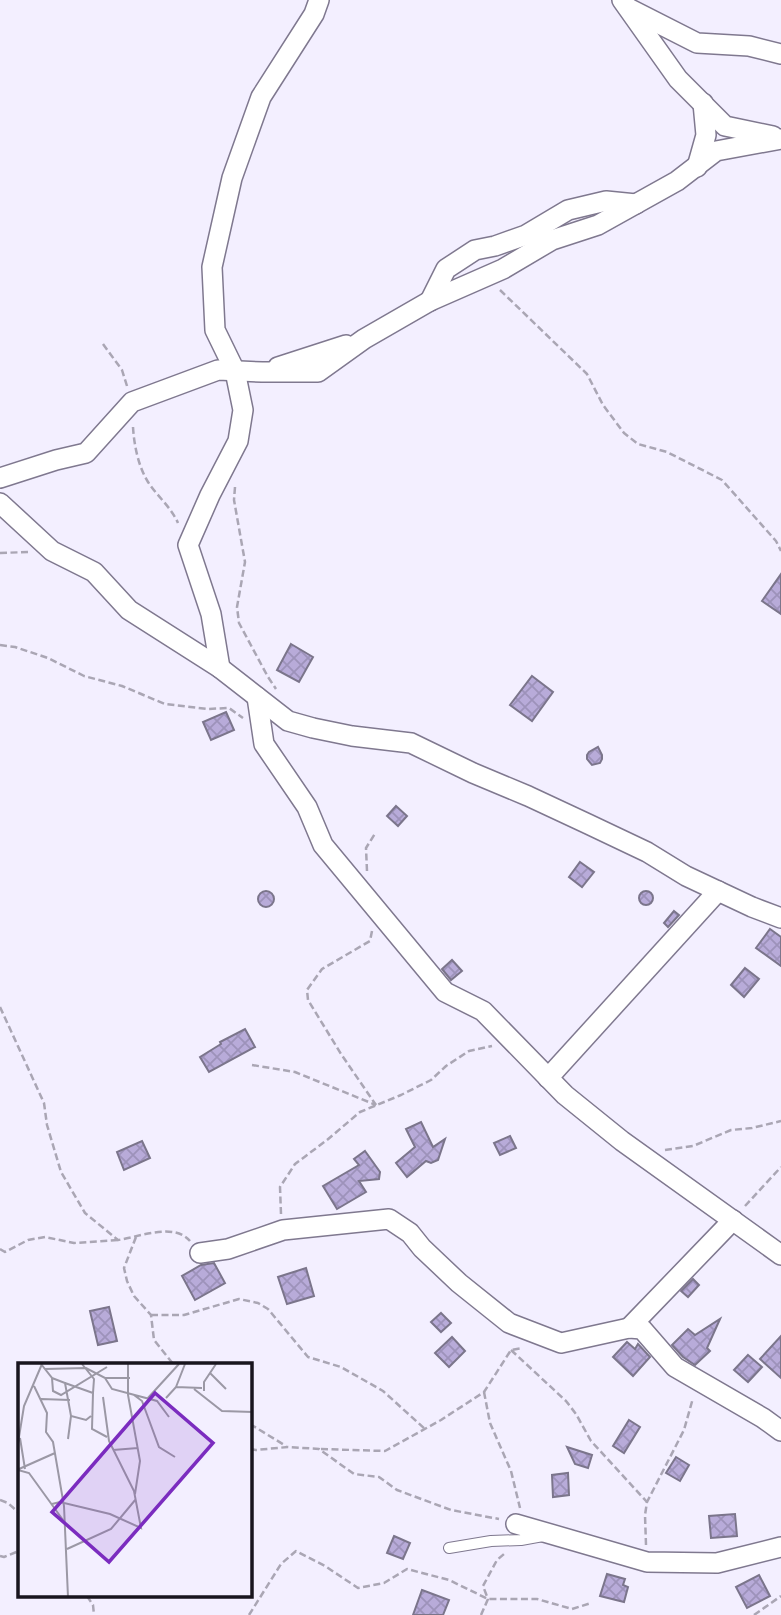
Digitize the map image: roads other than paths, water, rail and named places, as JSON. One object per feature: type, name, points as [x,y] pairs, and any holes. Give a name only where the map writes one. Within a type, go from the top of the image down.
[{"type":"street","points":[[219,668],[211,614],[188,545],[238,441],[243,410],[237,380],[215,330],[212,267],[232,177],[261,97],[314,14],[318,0]]},
{"type":"street","points":[[625,4],[697,43],[749,46],[781,54]]},
{"type":"street","points":[[625,4],[678,79],[725,126],[781,138]]},
{"type":"street","points":[[698,165],[706,135],[703,103]]},
{"type":"street","points":[[0,478],[86,453],[132,402],[218,370],[237,380],[262,372],[318,372],[364,339],[429,301],[503,269],[552,240],[598,225],[677,181],[716,151],[781,138]]},
{"type":"street","points":[[429,301],[446,269],[475,250],[526,235],[568,210],[606,201],[637,204]]},
{"type":"street","points":[[0,503],[52,551],[94,572],[129,610],[219,668],[288,721],[352,736],[411,743],[647,852],[685,876],[781,918]]},
{"type":"street","points":[[257,696],[264,744],[307,807],[323,845],[445,992],[482,1011],[565,1096],[781,1255]]},
{"type":"street","points":[[548,1078],[718,891]]},
{"type":"street","points":[[200,1252],[228,1249],[283,1230],[389,1219],[410,1233],[459,1283],[509,1324],[561,1343],[629,1328],[642,1329],[675,1367],[781,1431]]},
{"type":"street","points":[[629,1328],[733,1220]]},
{"type":"street","points":[[519,1532],[551,1535],[647,1562],[717,1563],[781,1547]]},
{"type":"lane","points":[[449,1548],[491,1541],[519,1532]]}]
